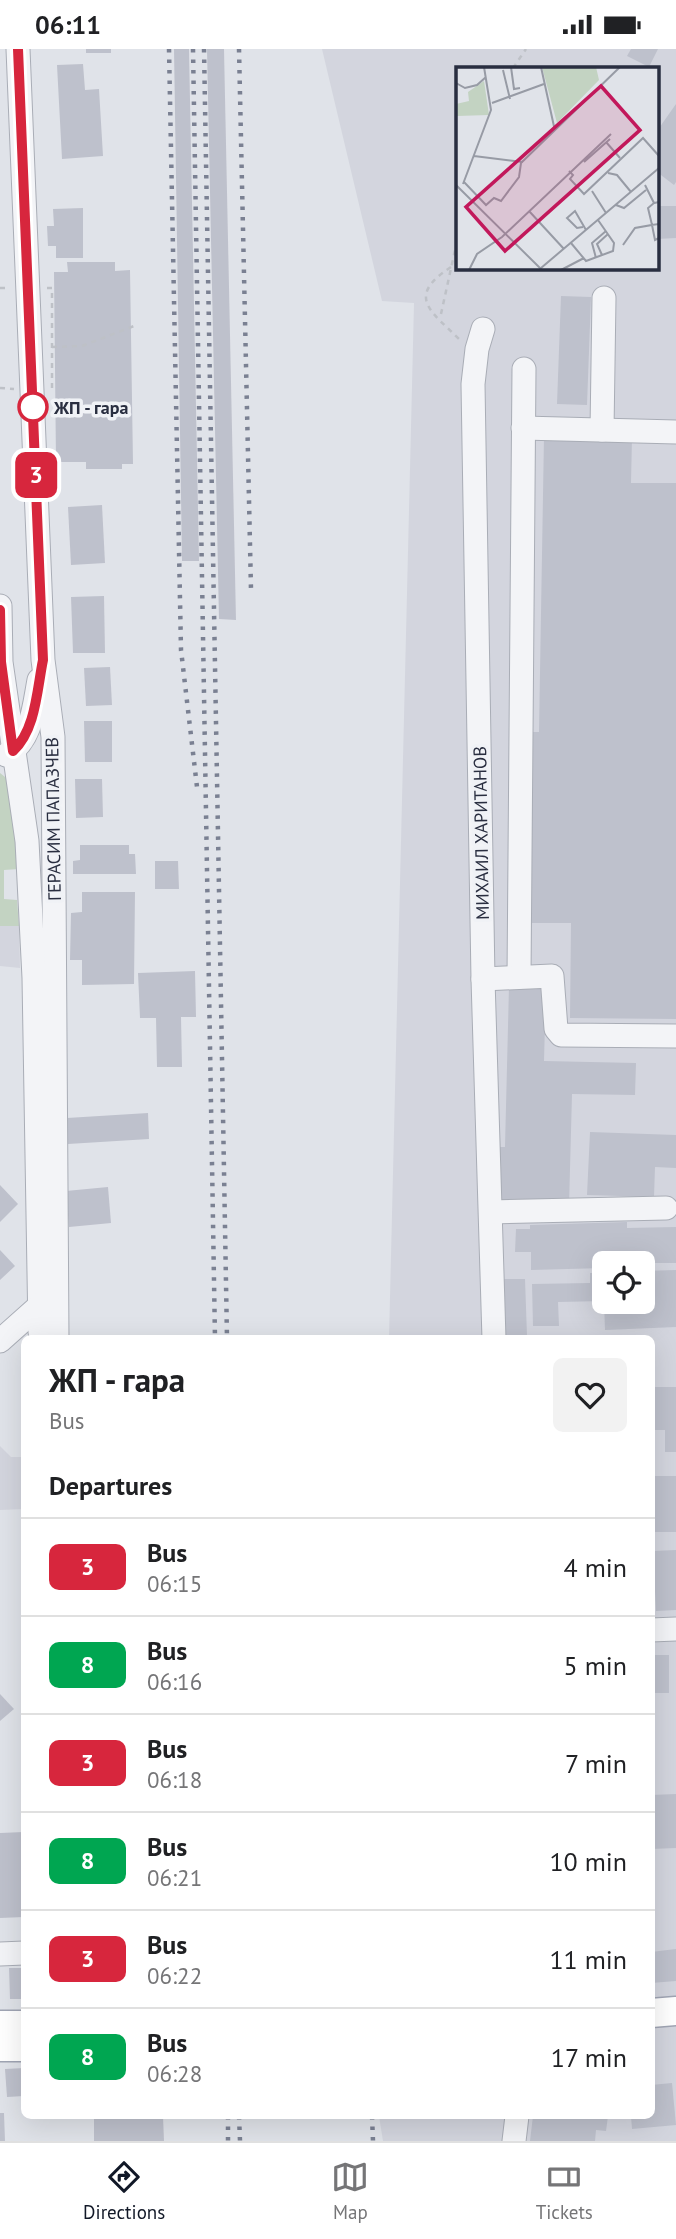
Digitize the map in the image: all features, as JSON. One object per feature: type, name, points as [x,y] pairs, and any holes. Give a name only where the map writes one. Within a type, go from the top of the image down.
[{"type":"main road","points":[[655,2013],[676,2011]]},
{"type":"main road","points":[[0,2025],[21,2025]]},
{"type":"main road","points":[[0,2047],[21,2047]]},
{"type":"street","name":"ГЕРАСИМ ПАПАЗЧЕВ","points":[[18,49],[43,660],[53,737],[54,821],[45,976],[48,1298],[56,1335]]},
{"type":"street","points":[[603,430],[604,298]]},
{"type":"street","name":"МИХАИЛ ХАРИТАНОВ","points":[[483,329],[475,357],[473,384],[483,979],[494,1335]]},
{"type":"street","points":[[519,977],[524,369]]},
{"type":"street","points":[[523,428],[676,432]]},
{"type":"street","name":"ГЕРАСИМ ПАПАЗЧЕВ","points":[[0,606],[1,668],[8,764],[27,841],[45,976]]},
{"type":"street","points":[[43,660],[27,732],[8,764],[54,821]]},
{"type":"street","points":[[483,979],[552,976],[556,1029],[561,1035],[676,1036]]},
{"type":"street","points":[[491,1212],[666,1208]]},
{"type":"street","name":"ГЕРАСИМ ПАПАЗЧЕВ","points":[[41,1335],[48,1298]]},
{"type":"street","points":[[0,1341],[48,1298]]},
{"type":"street","points":[[655,1630],[676,1629]]},
{"type":"street","points":[[0,1954],[21,1953]]},
{"type":"street","points":[[514,2141],[517,2119]]},
{"type":"path","points":[[514,67],[526,49]]},
{"type":"path","points":[[441,314],[456,245]]},
{"type":"path","points":[[451,267],[436,277],[428,287],[426,302],[430,310],[475,357]]},
{"type":"path","points":[[52,288],[54,379]]},
{"type":"path","points":[[52,347],[82,346],[135,326]]},
{"type":"shaded area","points":[[322,49],[676,49],[676,2141],[383,2141],[379,2119],[655,2119],[655,1335],[389,1335],[414,303],[382,301]]},
{"type":"shaded area","points":[[0,926],[19,926],[20,968],[0,966]]},
{"type":"shaded area","points":[[0,1446],[11,1457],[21,1457],[21,1509],[0,1510]]},
{"type":"green space","points":[[0,773],[10,781],[19,869],[4,870],[4,899],[17,900],[19,926],[0,926]]},
{"type":"building","points":[[86,49],[111,49],[111,53],[86,53]]},
{"type":"building","points":[[174,49],[189,49],[199,561],[182,561]]},
{"type":"building","points":[[207,49],[224,49],[236,620],[219,619]]},
{"type":"building","points":[[631,49],[658,49],[649,67],[627,56]]},
{"type":"building","points":[[83,64],[85,90],[99,89],[103,156],[62,159],[57,65]]},
{"type":"building","points":[[676,104],[674,185],[658,173],[658,130]]},
{"type":"building","points":[[658,206],[676,206],[676,238],[658,239]]},
{"type":"building","points":[[83,208],[83,258],[56,258],[56,246],[48,246],[47,226],[54,226],[53,209]]},
{"type":"building","points":[[67,262],[115,262],[115,271],[130,270],[133,464],[122,464],[122,469],[86,469],[86,462],[56,462],[54,272],[68,272]]},
{"type":"building","points":[[561,296],[591,297],[587,405],[557,404]]},
{"type":"building","points":[[544,436],[632,437],[631,483],[676,483],[676,1019],[570,1018],[571,923],[521,923],[524,732],[539,732]]},
{"type":"building","points":[[102,505],[105,563],[71,565],[68,507]]},
{"type":"building","points":[[104,596],[105,653],[73,653],[71,597]]},
{"type":"building","points":[[110,667],[112,705],[86,706],[84,668]]},
{"type":"building","points":[[84,721],[112,721],[112,762],[85,762]]},
{"type":"building","points":[[75,779],[102,779],[103,817],[76,818]]},
{"type":"building","points":[[80,845],[129,845],[129,854],[135,854],[136,874],[73,874],[73,861],[80,860]]},
{"type":"building","points":[[155,861],[178,861],[179,889],[155,889]]},
{"type":"building","points":[[82,892],[135,892],[134,984],[82,985],[82,960],[70,960],[71,913],[82,912]]},
{"type":"building","points":[[195,971],[196,1017],[181,1017],[182,1067],[157,1067],[156,1018],[140,1018],[138,973]]},
{"type":"building","points":[[509,986],[546,987],[544,1061],[636,1063],[635,1095],[572,1094],[569,1206],[495,1204],[496,1147],[505,1147]]},
{"type":"building","points":[[148,1113],[149,1139],[68,1144],[67,1118]]},
{"type":"building","points":[[590,1132],[676,1135],[676,1168],[655,1167],[654,1197],[587,1195]]},
{"type":"building","points":[[0,1185],[18,1204],[0,1222]]},
{"type":"building","points":[[108,1187],[111,1223],[69,1227],[66,1191]]},
{"type":"building","points":[[627,1222],[627,1228],[676,1227],[676,1263],[655,1263],[655,1251],[592,1251],[592,1268],[531,1270],[531,1252],[515,1252],[516,1229],[530,1229],[530,1225]]},
{"type":"building","points":[[0,1250],[15,1266],[0,1280]]},
{"type":"building","points":[[676,1270],[676,1327],[605,1330],[604,1314],[655,1314],[655,1271]]},
{"type":"building","points":[[592,1273],[592,1301],[558,1302],[559,1326],[533,1326],[532,1284],[590,1283]]},
{"type":"building","points":[[499,1279],[525,1279],[527,1335],[501,1335]]},
{"type":"building","points":[[655,1387],[676,1387],[676,1452],[665,1452],[665,1430],[655,1430]]},
{"type":"building","points":[[655,1476],[676,1476],[676,1532],[655,1532]]},
{"type":"building","points":[[676,1550],[676,1610],[656,1611],[655,1551]]},
{"type":"building","points":[[655,1655],[669,1655],[669,1693],[655,1693]]},
{"type":"building","points":[[0,1694],[14,1709],[0,1721]]},
{"type":"building","points":[[676,1794],[676,1848],[655,1849],[655,1795]]},
{"type":"building","points":[[21,1832],[21,1917],[0,1918],[0,1833]]},
{"type":"building","points":[[676,1949],[676,1981],[655,1983],[655,1952]]},
{"type":"building","points":[[9,1968],[21,1968],[21,1999],[10,1999]]},
{"type":"building","points":[[21,2068],[21,2096],[7,2097],[5,2069]]},
{"type":"building","points":[[672,2083],[676,2125],[632,2129],[631,2119],[655,2119],[655,2085]]},
{"type":"building","points":[[0,2113],[4,2113],[5,2141],[0,2141]]},
{"type":"building","points":[[94,2119],[163,2119],[164,2141],[94,2141]]},
{"type":"building","points":[[533,2119],[608,2119],[606,2131],[596,2130],[595,2141],[530,2141]]},
{"type":"railway","points":[[169,49],[181,650],[197,787]]},
{"type":"railway","points":[[193,49],[215,1335]]},
{"type":"railway","points":[[204,49],[227,1335]]},
{"type":"railway","points":[[239,49],[251,590]]},
{"type":"railway","points":[[228,2119],[228,2141]]},
{"type":"railway","points":[[239,2119],[240,2141]]},
{"type":"railway","points":[[372,2119],[373,2141]]},
{"type":"bus line","name":"3","points":[[0,610],[1,662],[13,751],[27,732],[43,660],[18,49]]},
{"type":"place","name":"ЖП - гара","points":[[33,407]]}]
